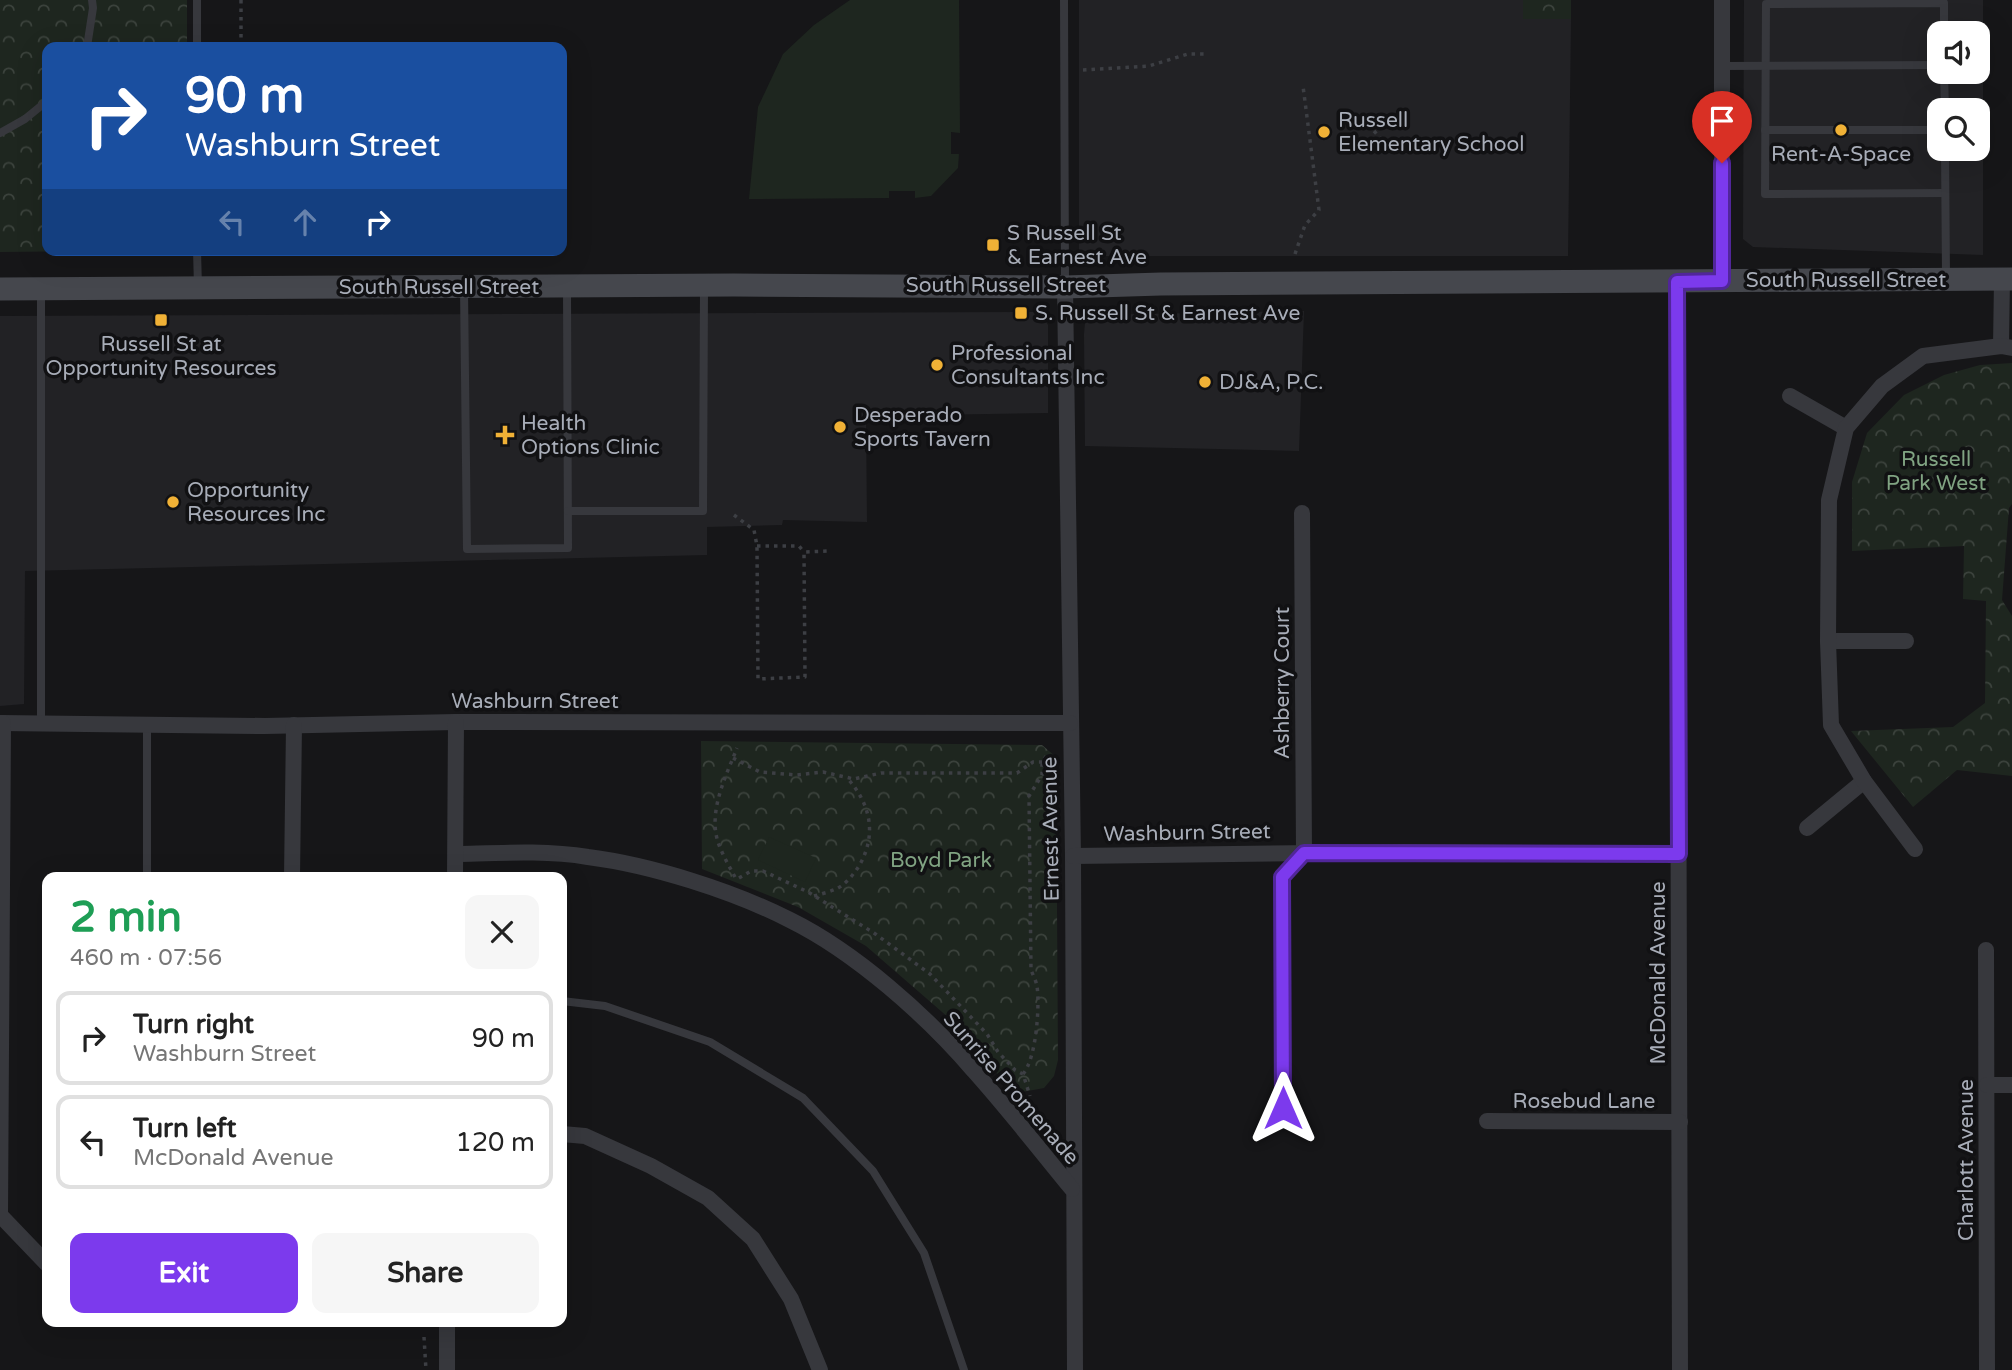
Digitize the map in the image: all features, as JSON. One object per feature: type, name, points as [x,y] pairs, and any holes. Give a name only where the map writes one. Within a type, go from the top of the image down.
[{"type":"main road","name":"South Russell Street","points":[[0,289],[1065,286],[2007,279]]},
{"type":"street","points":[[1722,0],[1722,281]]},
{"type":"street","points":[[1915,849],[1864,781],[1831,725],[1828,641],[1829,500],[1846,428],[1882,386],[1923,356],[2006,347],[2007,279]]},
{"type":"street","name":"McDonald Avenue","points":[[1677,282],[1680,1370]]},
{"type":"street","name":"Ernest Avenue","points":[[1065,286],[1073,856],[1074,1370]]},
{"type":"street","points":[[1790,396],[1846,428]]},
{"type":"street","name":"Ashberry Court","points":[[1302,513],[1304,853]]},
{"type":"street","points":[[1828,641],[1906,641]]},
{"type":"street","points":[[455,872],[456,722]]},
{"type":"street","points":[[1,723],[0,1215],[42,1259]]},
{"type":"street","name":"Washburn Street","points":[[1,723],[1070,723]]},
{"type":"street","points":[[292,872],[293,725]]},
{"type":"street","points":[[1807,828],[1864,781]]},
{"type":"street","name":"Sunrise Promenade","points":[[456,854],[532,853],[588,856],[682,878],[790,920],[850,957],[943,1038],[1072,1189]]},
{"type":"street","points":[[1283,1108],[1282,877],[1304,853]]},
{"type":"street","name":"Washburn Street","points":[[1073,856],[1304,853],[1679,854]]},
{"type":"street","name":"Charlott Avenue","points":[[1986,950],[1987,1370]]},
{"type":"street","points":[[1987,1085],[2012,1085]]},
{"type":"street","name":"Rosebud Lane","points":[[1487,1121],[1680,1122]]},
{"type":"street","points":[[567,1134],[585,1136],[651,1166],[708,1198],[753,1239],[790,1300],[820,1370]]},
{"type":"street","points":[[447,1327],[447,1370]]},
{"type":"lane","points":[[87,42],[92,0]]},
{"type":"lane","points":[[197,0],[197,42]]},
{"type":"lane","points":[[1064,0],[1065,286]]},
{"type":"lane","points":[[1944,21],[1944,3],[1766,4],[1765,194],[1945,193]]},
{"type":"lane","points":[[1722,66],[1927,65]]},
{"type":"lane","points":[[0,133],[25,119],[42,105]]},
{"type":"lane","points":[[1765,130],[1927,130]]},
{"type":"lane","points":[[1945,161],[1946,280]]},
{"type":"lane","points":[[198,256],[198,287]]},
{"type":"lane","points":[[568,511],[703,511],[705,285]]},
{"type":"lane","points":[[464,287],[467,549],[568,548],[567,287]]},
{"type":"lane","points":[[41,289],[41,723]]},
{"type":"lane","points":[[147,725],[147,872]]},
{"type":"lane","points":[[567,1002],[605,1006],[710,1042],[803,1098],[873,1171],[924,1253],[964,1370]]},
{"type":"path","points":[[241,0],[241,42]]},
{"type":"path","points":[[1083,70],[1149,66],[1188,54],[1206,54]]},
{"type":"path","points":[[1295,254],[1305,225],[1319,210],[1303,86]]},
{"type":"path","points":[[1374,131],[1382,141]]},
{"type":"path","points":[[734,514],[754,530],[757,546],[758,678],[805,677],[804,552],[799,547],[757,546]]},
{"type":"path","points":[[804,552],[829,551]]},
{"type":"path","points":[[736,879],[718,842],[715,821],[718,803],[737,748]]},
{"type":"path","points":[[1023,1074],[1028,1068],[1032,1053],[1037,1019],[1037,985],[1031,970],[1030,796],[1042,775],[1042,762],[1047,755]]},
{"type":"path","points":[[733,758],[760,772],[797,775],[823,772],[854,779],[881,773],[1017,773],[1033,762],[1042,762]]},
{"type":"path","points":[[814,895],[838,889],[853,875],[864,857],[870,838],[870,820],[864,804],[858,790],[845,777]]},
{"type":"path","points":[[726,882],[751,870],[763,872],[814,895],[874,933],[930,974],[987,1034],[998,1052],[1015,1070],[1023,1074],[1030,1096]]},
{"type":"path","points":[[424,1337],[426,1370]]},
{"type":"shaded area","name":"Russell Elementary School","points":[[1079,0],[1523,0],[1523,18],[1571,19],[1568,256],[1079,256]]},
{"type":"shaded area","name":"Rent-A-Space","points":[[1744,0],[1983,0],[1983,21],[1927,21],[1927,84],[1983,84],[1983,98],[1927,98],[1927,161],[1983,161],[1983,255],[1753,247],[1743,239]]},
{"type":"shaded area","points":[[1304,311],[1299,451],[1085,446],[1084,334],[1085,323],[1092,315]]},
{"type":"shaded area","points":[[1033,312],[1043,316],[1048,325],[1048,413],[866,416],[867,522],[783,520],[782,525],[707,527],[707,555],[25,571],[24,704],[0,706],[0,316]]},
{"type":"green space","points":[[0,0],[187,0],[187,42],[42,42],[42,252],[0,252]]},
{"type":"green space","points":[[850,0],[959,0],[960,133],[951,132],[951,154],[959,154],[958,168],[931,196],[915,198],[915,191],[889,191],[889,198],[749,199],[758,107],[783,54],[814,25]]},
{"type":"green space","points":[[1523,0],[1571,0],[1571,19],[1523,19]]},
{"type":"green space","name":"Russell Park West","points":[[2012,363],[2012,504],[2009,508],[2002,600],[2012,616],[2012,776],[1957,770],[1913,807],[1851,731],[1953,727],[1985,703],[1986,601],[1963,599],[1964,546],[1852,551],[1852,482],[1867,433],[1904,395],[1944,375],[1980,365]]},
{"type":"green space","name":"Boyd Park","points":[[701,741],[1042,745],[1056,757],[1058,1060],[1054,1076],[1044,1088],[1022,1092],[1007,1085],[949,1018],[866,946],[798,907],[702,869]]},
{"type":"green space","points":[[769,837],[816,858],[805,882],[758,860]]},
{"type":"place","name":"Rent-A-Space","points":[[1841,130]]},
{"type":"place","name":"Russell Elementary School","points":[[1324,132]]},
{"type":"place","name":"S Russell St & Earnest Ave","points":[[993,245]]},
{"type":"place","name":"S. Russell St & Earnest Ave","points":[[1021,313]]},
{"type":"place","name":"Russell St at Opportunity Resources","points":[[161,320]]},
{"type":"place","name":"Professional Consultants Inc","points":[[937,365]]},
{"type":"place","name":"DJ&A, P.C.","points":[[1205,382]]},
{"type":"place","name":"Desperado Sports Tavern","points":[[840,427]]},
{"type":"place","name":"Health Options Clinic","points":[[505,435]]},
{"type":"place","name":"Opportunity Resources Inc","points":[[173,502]]},
{"type":"route","points":[[1283,1108],[1282,877],[1304,853],[1679,854],[1677,282],[1722,281],[1722,163]]}]
